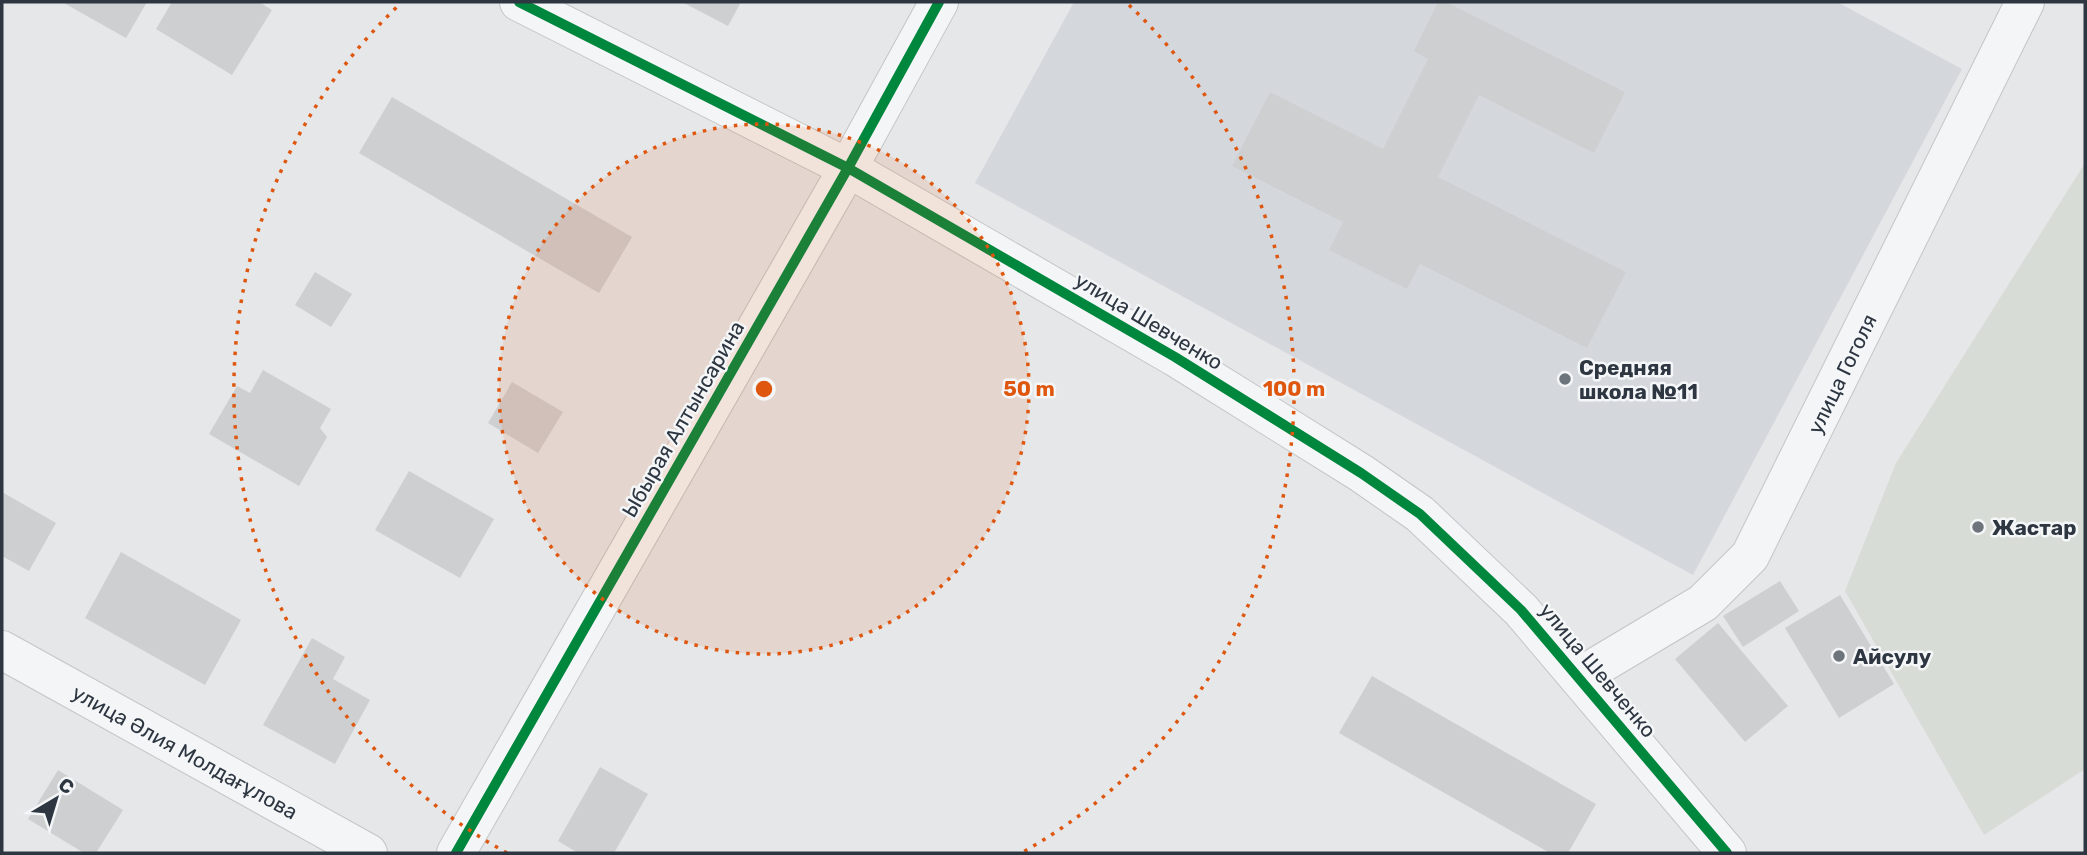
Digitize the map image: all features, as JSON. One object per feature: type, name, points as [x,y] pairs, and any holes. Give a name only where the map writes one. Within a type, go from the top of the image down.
[{"type":"street","name":"улица Шевченко","points":[[519,2],[848,169],[1175,357],[1410,507],[1467,556],[1521,610],[1727,853]]},
{"type":"street","name":"Ыбырая Алтынсарина","points":[[456,853],[848,169],[939,2]]},
{"type":"street","name":"улица Гоголя","points":[[1579,677],[1703,603],[1750,556],[2025,2]]},
{"type":"street","name":"улица Әлия Молдағұлова","points":[[2,650],[368,853]]},
{"type":"shaded area","name":"Средняя школа №11","points":[[1074,2],[1837,2],[1962,69],[1693,575],[975,183]]},
{"type":"shaded area","name":"Жастар","points":[[2085,163],[2085,769],[1984,835],[1845,591],[1896,463]]},
{"type":"building","points":[[62,2],[147,2],[126,38]]},
{"type":"building","points":[[172,2],[259,2],[272,10],[232,75],[156,29]]},
{"type":"building","points":[[682,2],[741,2],[728,26]]},
{"type":"building","points":[[1438,2],[1446,2],[1625,92],[1594,153],[1479,95],[1438,177],[1626,272],[1587,348],[1420,264],[1407,289],[1329,250],[1343,222],[1232,166],[1270,92],[1383,149],[1428,59],[1414,51]]},
{"type":"building","points":[[392,97],[632,237],[599,293],[359,153]]},
{"type":"building","points":[[315,272],[352,294],[331,327],[295,305]]},
{"type":"building","points":[[263,370],[331,409],[320,428],[327,437],[299,486],[209,434],[237,386],[250,393]]},
{"type":"building","points":[[512,382],[563,412],[538,453],[488,423]]},
{"type":"building","points":[[409,471],[494,519],[460,578],[375,530]]},
{"type":"building","points":[[2,492],[56,523],[29,571],[2,556]]},
{"type":"building","points":[[121,552],[241,620],[205,685],[85,618]]},
{"type":"building","points":[[1780,581],[1799,611],[1743,647],[1723,616]]},
{"type":"building","name":"Айсулу","points":[[1840,595],[1894,684],[1839,718],[1785,628]]},
{"type":"building","points":[[1718,623],[1788,706],[1745,742],[1675,659]]},
{"type":"building","points":[[312,638],[345,657],[333,679],[370,700],[335,764],[263,725]]},
{"type":"building","points":[[1372,676],[1596,804],[1568,853],[1550,853],[1339,733]]},
{"type":"building","points":[[600,767],[648,794],[614,853],[578,853],[558,841]]},
{"type":"building","points":[[58,770],[123,810],[96,853],[84,853],[28,819]]},
{"type":"cycle path","points":[[519,2],[848,168],[1175,357],[1361,473],[1420,514],[1521,610],[1727,853]]},
{"type":"cycle path","points":[[456,853],[848,168],[939,2]]},
{"type":"place","name":"Средняя школа №11","points":[[1565,379]]},
{"type":"place","name":"Жастар","points":[[1978,527]]},
{"type":"place","name":"Айсулу","points":[[1839,656]]}]
